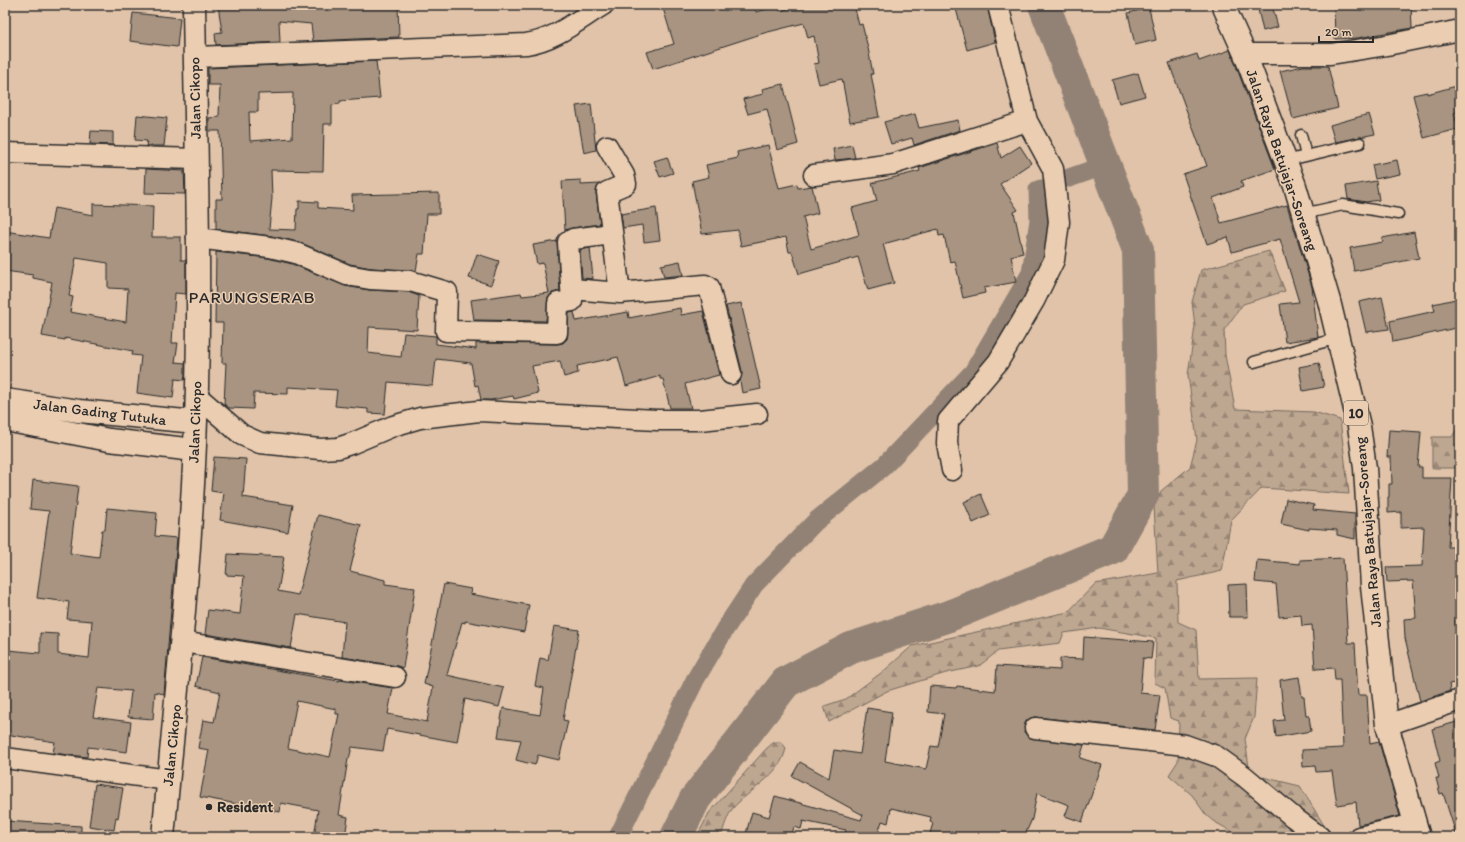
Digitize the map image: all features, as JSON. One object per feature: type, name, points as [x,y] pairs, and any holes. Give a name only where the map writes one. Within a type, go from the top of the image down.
[{"type":"main road","name":"Jalan Cikopo","points":[[163,837],[182,642],[197,396],[197,238],[194,5]]},
{"type":"main road","name":"Jalan Raya Batujajar-Soreang","points":[[1223,5],[1296,159],[1303,214],[1329,301],[1359,426],[1365,468],[1372,586],[1387,725],[1417,830]]},
{"type":"main road","name":"Jalan Gading Tutuka","points":[[5,400],[79,411],[196,422]]},
{"type":"main road","name":"Jalan Gading Tutuka","points":[[5,420],[109,440],[194,450]]},
{"type":"street","points":[[195,57],[526,44],[541,42],[554,36],[603,5]]},
{"type":"street","points":[[952,470],[947,444],[948,421],[998,362],[1034,301],[1054,260],[1059,222],[1053,169],[1028,121],[998,5]]},
{"type":"street","points":[[1245,54],[1331,54],[1386,45],[1460,30]]},
{"type":"street","points":[[814,175],[893,164],[1028,121]]},
{"type":"street","points":[[607,146],[624,175],[626,184],[607,192],[620,293]]},
{"type":"street","points":[[5,153],[196,159]]},
{"type":"street","points":[[197,238],[270,247],[296,253],[347,275],[370,279],[410,281],[447,292],[446,331],[557,333],[558,303],[572,301],[568,242],[573,239],[612,234]]},
{"type":"street","points":[[572,289],[620,293],[705,285],[709,287],[732,374]]},
{"type":"street","points":[[197,396],[242,435],[251,440],[260,443],[320,450],[338,448],[353,444],[393,426],[420,418],[479,411],[657,420],[700,420],[757,414]]},
{"type":"street","points":[[182,642],[395,678]]},
{"type":"street","points":[[1387,725],[1460,700]]},
{"type":"street","points":[[1035,728],[1185,745],[1216,756],[1244,776],[1293,817],[1320,837]]},
{"type":"street","points":[[5,758],[169,780]]},
{"type":"street","points":[[1359,837],[1417,830]]},
{"type":"lane","points":[[1301,135],[1296,159],[1360,143]]},
{"type":"lane","points":[[1303,214],[1343,205],[1398,214]]},
{"type":"lane","points":[[1254,362],[1338,338]]},
{"type":"green space","points":[[1269,251],[1285,291],[1243,304],[1224,330],[1225,355],[1235,409],[1314,412],[1340,420],[1349,494],[1262,488],[1231,520],[1222,571],[1177,581],[1178,622],[1196,630],[1199,679],[1257,678],[1254,717],[1245,739],[1250,774],[1300,786],[1328,832],[1327,837],[1242,837],[1213,821],[1206,815],[1192,795],[1169,775],[1178,761],[1179,721],[1170,718],[1165,688],[1155,683],[1156,638],[1099,628],[1064,633],[1060,643],[998,651],[979,666],[946,673],[887,691],[829,722],[824,706],[846,699],[885,670],[912,646],[1068,612],[1095,584],[1158,573],[1154,506],[1161,491],[1190,467],[1197,440],[1188,375],[1195,326],[1192,302],[1201,270]]},
{"type":"green space","points":[[1457,429],[1460,429],[1460,504],[1458,504],[1458,468],[1432,468],[1432,437],[1452,437]]},
{"type":"green space","points":[[781,742],[786,748],[783,758],[778,766],[772,774],[733,808],[727,818],[721,837],[697,837],[709,813],[766,749],[773,743]]},
{"type":"building","points":[[218,5],[398,5],[399,37],[313,41],[311,24],[279,21],[280,42],[216,45],[215,33],[222,32]]},
{"type":"building","points":[[662,5],[733,5],[734,9],[754,5],[756,12],[778,6],[780,11],[801,5],[854,5],[859,25],[862,24],[868,48],[879,117],[850,122],[842,79],[819,84],[814,64],[819,63],[814,36],[808,38],[804,23],[764,33],[653,69],[647,52],[674,44]]},
{"type":"building","points":[[955,5],[987,5],[995,42],[967,50]]},
{"type":"building","points":[[1257,5],[1272,5],[1278,27],[1263,31]]},
{"type":"building","points":[[1334,5],[1411,5],[1412,28],[1358,38],[1335,39]]},
{"type":"building","points":[[1149,8],[1156,40],[1135,45],[1128,13]]},
{"type":"building","points":[[133,13],[180,18],[177,47],[130,41]]},
{"type":"building","points":[[1230,50],[1275,169],[1241,181],[1243,187],[1213,198],[1221,223],[1287,205],[1312,287],[1318,337],[1285,342],[1280,304],[1299,302],[1280,239],[1232,252],[1228,237],[1207,244],[1183,174],[1207,166],[1169,63],[1197,54],[1199,61]]},
{"type":"building","points":[[376,61],[380,98],[340,101],[340,104],[332,105],[332,124],[324,124],[323,171],[271,170],[272,198],[269,229],[296,230],[299,201],[318,202],[318,208],[353,210],[352,195],[439,193],[439,214],[427,214],[424,254],[419,254],[416,271],[371,268],[350,264],[299,242],[271,236],[216,229],[216,199],[222,199],[220,131],[209,131],[209,118],[219,117],[220,85],[208,85],[208,68]],"holes":[[[293,93],[292,138],[250,141],[249,112],[258,112],[258,94]]]},
{"type":"building","points":[[1303,66],[1328,66],[1338,108],[1293,119],[1280,71]]},
{"type":"building","points":[[1138,73],[1145,96],[1119,103],[1112,80]]},
{"type":"building","points":[[783,84],[798,144],[777,150],[767,109],[748,114],[743,99],[763,94],[762,89]]},
{"type":"building","points":[[1460,85],[1460,111],[1454,113],[1458,129],[1424,138],[1413,95],[1427,92],[1427,94]]},
{"type":"building","points":[[591,104],[596,150],[584,153],[576,106]]},
{"type":"building","points":[[915,114],[919,128],[958,120],[960,130],[914,145],[912,138],[891,144],[884,122]]},
{"type":"building","points":[[1369,114],[1375,134],[1335,142],[1330,125]]},
{"type":"building","points":[[137,115],[167,118],[164,146],[146,146],[147,141],[135,140]]},
{"type":"building","points":[[91,131],[113,132],[113,145],[90,144]]},
{"type":"building","points":[[997,143],[1001,158],[1020,146],[1031,163],[1000,184],[1018,210],[1014,212],[1023,253],[1011,256],[1016,282],[984,288],[985,293],[963,298],[955,261],[950,262],[944,235],[939,236],[938,229],[883,244],[894,283],[868,290],[858,257],[799,274],[792,252],[789,252],[786,237],[741,246],[738,230],[702,234],[692,181],[709,177],[706,165],[738,158],[737,152],[768,145],[779,188],[797,184],[798,188],[812,186],[818,213],[803,217],[811,249],[859,235],[852,208],[877,201],[872,183],[920,171],[919,168]]},
{"type":"building","points":[[852,145],[855,158],[835,160],[833,149]]},
{"type":"building","points":[[667,157],[673,173],[660,177],[654,161]]},
{"type":"building","points":[[1397,160],[1400,174],[1375,179],[1372,165]]},
{"type":"building","points":[[146,169],[184,171],[185,194],[145,193]]},
{"type":"building","points":[[581,180],[581,185],[600,184],[597,187],[596,193],[600,224],[565,230],[562,181]]},
{"type":"building","points":[[1376,181],[1379,200],[1366,202],[1348,199],[1346,186]]},
{"type":"building","points":[[93,204],[153,206],[152,237],[181,237],[181,260],[186,260],[186,294],[175,293],[172,343],[178,343],[175,362],[185,363],[185,377],[184,380],[175,379],[173,398],[137,393],[141,356],[132,355],[133,351],[65,338],[65,340],[42,336],[52,282],[33,278],[33,275],[5,271],[5,231],[49,238],[54,208],[93,215]],"holes":[[[76,258],[108,263],[108,288],[128,289],[126,322],[70,312],[73,297],[69,296]]]},
{"type":"building","points":[[656,208],[660,240],[644,242],[642,225],[623,228],[621,214]]},
{"type":"building","points":[[1414,232],[1419,258],[1354,271],[1350,248],[1383,242],[1382,238]]},
{"type":"building","points":[[557,241],[560,291],[552,293],[548,298],[546,321],[474,320],[471,300],[521,293],[522,296],[549,293],[543,263],[537,264],[533,245]]},
{"type":"building","points":[[590,248],[593,279],[582,278],[580,250]]},
{"type":"building","points":[[216,252],[268,258],[292,264],[345,286],[369,290],[408,292],[419,296],[417,330],[369,327],[368,353],[401,357],[404,333],[436,336],[436,344],[476,349],[476,343],[557,344],[563,343],[567,339],[569,313],[574,312],[576,321],[628,312],[629,318],[680,308],[681,315],[703,311],[719,375],[685,384],[691,408],[670,408],[663,379],[660,379],[660,376],[626,386],[618,357],[577,366],[578,373],[564,377],[560,361],[532,366],[538,393],[514,399],[513,396],[491,400],[481,400],[478,385],[475,386],[471,363],[436,359],[433,386],[388,382],[385,414],[368,413],[368,409],[335,406],[337,390],[288,387],[288,394],[254,393],[253,409],[229,408],[224,404],[226,363],[222,363],[223,323],[215,323]]},
{"type":"building","points":[[477,254],[499,261],[491,285],[469,278]]},
{"type":"building","points":[[680,261],[683,275],[664,277],[661,265]]},
{"type":"building","points":[[1382,297],[1389,329],[1366,332],[1359,302]]},
{"type":"building","points":[[1460,298],[1460,327],[1393,342],[1390,321],[1435,311],[1433,304]]},
{"type":"building","points":[[741,303],[761,389],[742,393],[740,381],[742,371],[726,306]]},
{"type":"building","points":[[1319,363],[1324,387],[1303,391],[1299,367]]},
{"type":"building","points":[[1389,430],[1421,432],[1418,467],[1422,467],[1422,478],[1452,478],[1448,547],[1457,547],[1456,560],[1460,560],[1460,621],[1455,621],[1460,658],[1460,682],[1449,684],[1450,691],[1420,701],[1405,638],[1404,619],[1416,618],[1413,581],[1387,582],[1386,567],[1422,566],[1424,527],[1401,528],[1401,512],[1388,513],[1389,484],[1392,484],[1391,457],[1387,457]]},
{"type":"building","points":[[214,457],[246,459],[243,497],[293,505],[288,532],[220,520],[224,493],[211,491]]},
{"type":"building","points":[[33,480],[78,486],[70,553],[99,557],[102,530],[105,530],[107,508],[157,513],[155,536],[177,538],[164,694],[155,692],[153,719],[128,717],[131,691],[98,688],[93,717],[131,722],[127,752],[88,747],[87,757],[53,753],[55,742],[5,734],[5,680],[8,650],[40,653],[40,633],[58,634],[58,654],[89,658],[92,621],[67,619],[69,602],[37,598],[49,511],[30,509]]},
{"type":"building","points":[[981,494],[990,515],[973,523],[964,502]]},
{"type":"building","points":[[1286,499],[1314,505],[1313,510],[1355,514],[1355,539],[1337,535],[1337,530],[1309,528],[1309,530],[1281,524]]},
{"type":"building","points":[[318,515],[361,525],[350,571],[385,580],[385,584],[415,588],[403,668],[342,657],[345,622],[297,614],[291,648],[205,634],[208,610],[240,614],[244,576],[226,575],[228,554],[284,557],[278,591],[298,595]]},
{"type":"building","points":[[1343,558],[1348,643],[1355,643],[1358,695],[1367,695],[1370,744],[1379,742],[1400,816],[1358,825],[1356,802],[1337,805],[1332,771],[1316,772],[1315,766],[1303,767],[1302,750],[1343,748],[1340,680],[1335,680],[1334,668],[1315,669],[1312,625],[1302,626],[1301,615],[1279,617],[1276,584],[1255,582],[1257,560],[1300,564],[1300,560]]},
{"type":"building","points":[[444,584],[471,589],[470,594],[529,605],[524,632],[465,621],[465,623],[462,622],[447,675],[504,688],[499,707],[465,699],[457,742],[387,729],[383,751],[352,747],[348,759],[339,815],[348,817],[345,837],[314,837],[318,810],[281,803],[280,812],[200,797],[209,750],[198,748],[203,720],[214,722],[220,692],[196,686],[202,657],[339,681],[393,688],[388,714],[427,722],[433,687],[424,684]],"holes":[[[297,701],[336,709],[336,714],[339,714],[330,757],[288,748]]]},
{"type":"building","points":[[1247,584],[1248,617],[1229,617],[1228,585]]},
{"type":"building","points":[[554,626],[579,630],[563,720],[568,721],[559,760],[538,755],[535,765],[516,760],[521,740],[498,737],[503,708],[540,715],[544,688],[535,686],[540,658],[548,660]]},
{"type":"building","points":[[1084,637],[1153,642],[1151,659],[1143,658],[1140,693],[1160,695],[1155,730],[1036,717],[1030,718],[1026,722],[1024,732],[1029,737],[1084,745],[1080,758],[1102,765],[1082,822],[1065,816],[1069,805],[1037,793],[1032,819],[1024,837],[929,837],[933,823],[930,822],[931,817],[891,808],[888,823],[882,821],[877,837],[844,837],[846,830],[803,821],[801,829],[794,827],[791,837],[745,837],[752,812],[769,817],[775,796],[861,820],[863,815],[792,776],[800,762],[829,778],[834,750],[860,754],[867,708],[892,712],[885,761],[926,769],[931,746],[938,747],[944,714],[928,712],[930,686],[956,688],[957,686],[995,691],[997,666],[1060,670],[1060,658],[1083,659]]},
{"type":"building","points":[[1299,677],[1302,697],[1304,697],[1306,716],[1309,716],[1311,731],[1276,737],[1274,721],[1284,720],[1280,680]]},
{"type":"building","points":[[1460,721],[1460,837],[1457,837],[1443,793],[1440,794],[1436,778],[1439,778],[1435,763],[1440,761],[1432,729]]},
{"type":"building","points":[[95,784],[123,788],[118,818],[116,817],[114,830],[89,826]]},
{"type":"building","points":[[5,821],[81,826],[81,837],[5,837]]},
{"type":"waterway","points":[[676,837],[695,799],[786,682],[851,648],[949,616],[1113,549],[1143,495],[1138,250],[1044,5]]},
{"type":"waterway","points":[[1069,178],[1106,165]]},
{"type":"waterway","points":[[618,837],[695,680],[725,629],[754,585],[816,521],[884,466],[973,372],[1031,273],[1039,220],[1038,190],[1041,189]]},
{"type":"place","name":"Resident","points":[[209,807]]},
{"type":"district","name":"PARUNGSERAB","points":[[252,297]]}]
